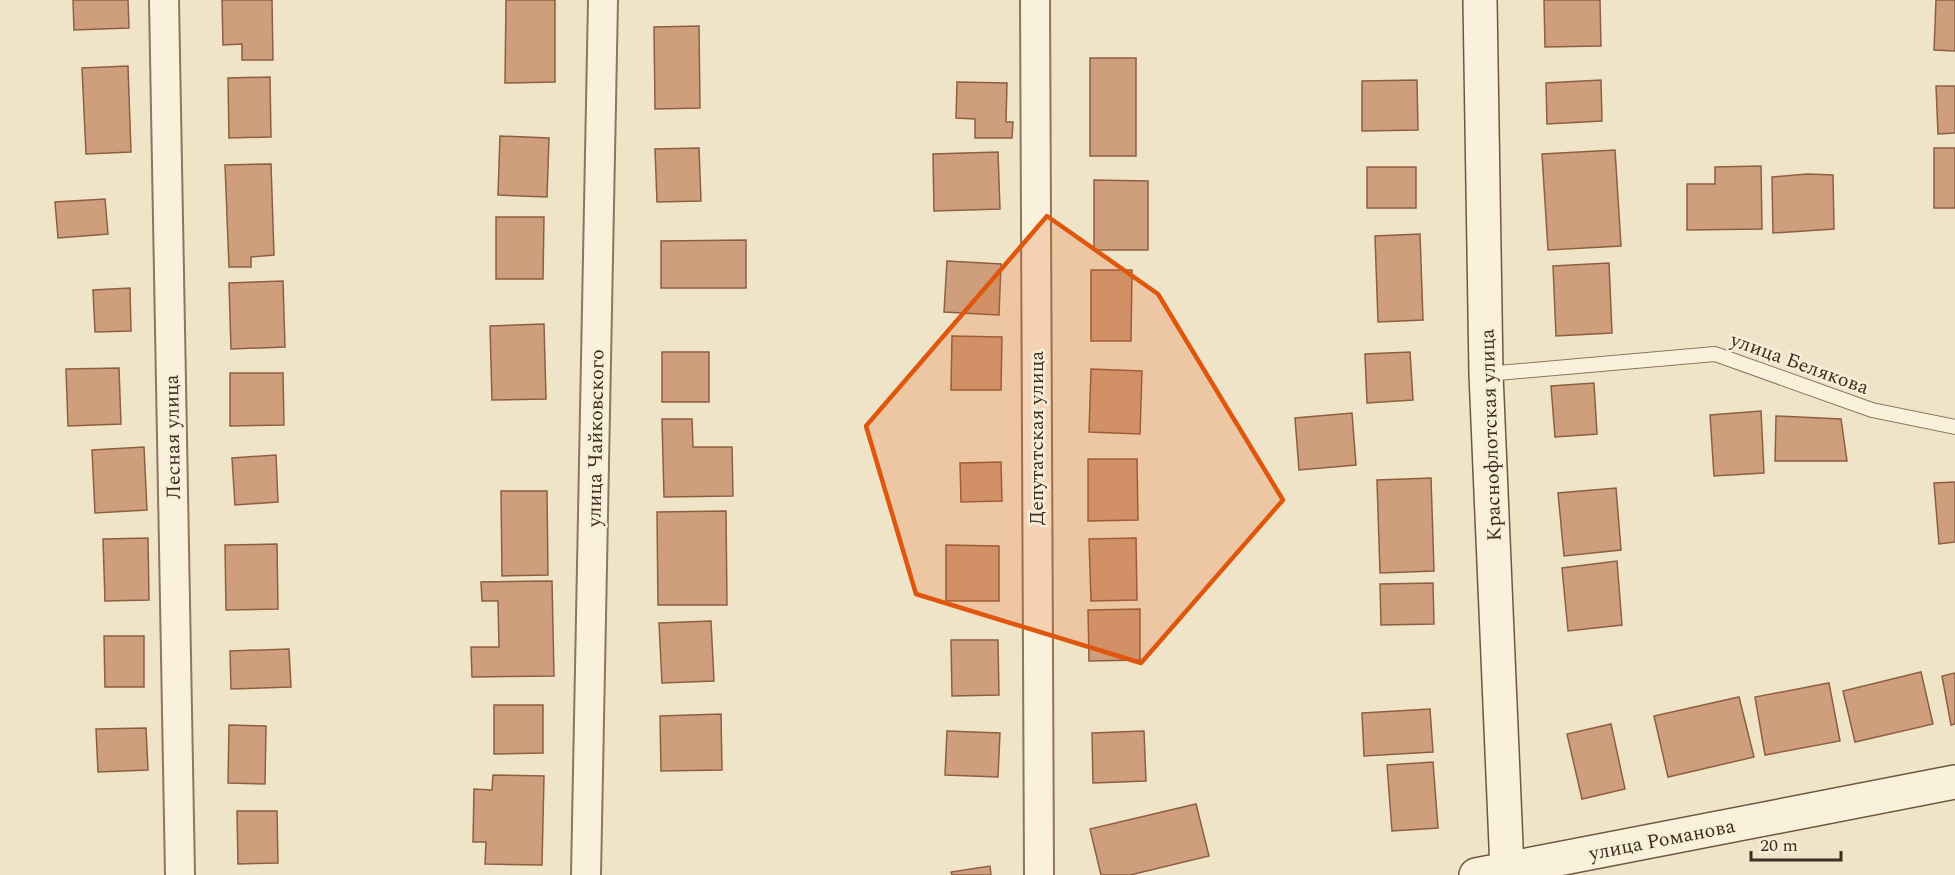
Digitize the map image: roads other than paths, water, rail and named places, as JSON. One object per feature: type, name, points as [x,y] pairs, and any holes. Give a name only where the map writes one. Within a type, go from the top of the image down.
[{"type":"street","name":"Лесная улица","points":[[165,0],[180,875]]},
{"type":"street","name":"улица Чайковского","points":[[586,875],[603,0]]},
{"type":"street","name":"Депутатская улица","points":[[1035,0],[1039,875]]},
{"type":"street","name":"Краснофлотская улица","points":[[1480,0],[1491,872]]},
{"type":"street","name":"улица Романова","points":[[1491,872],[1955,782]]},
{"type":"lane","name":"улица Белякова","points":[[1486,374],[1715,354],[1872,410],[1955,427]]}]
